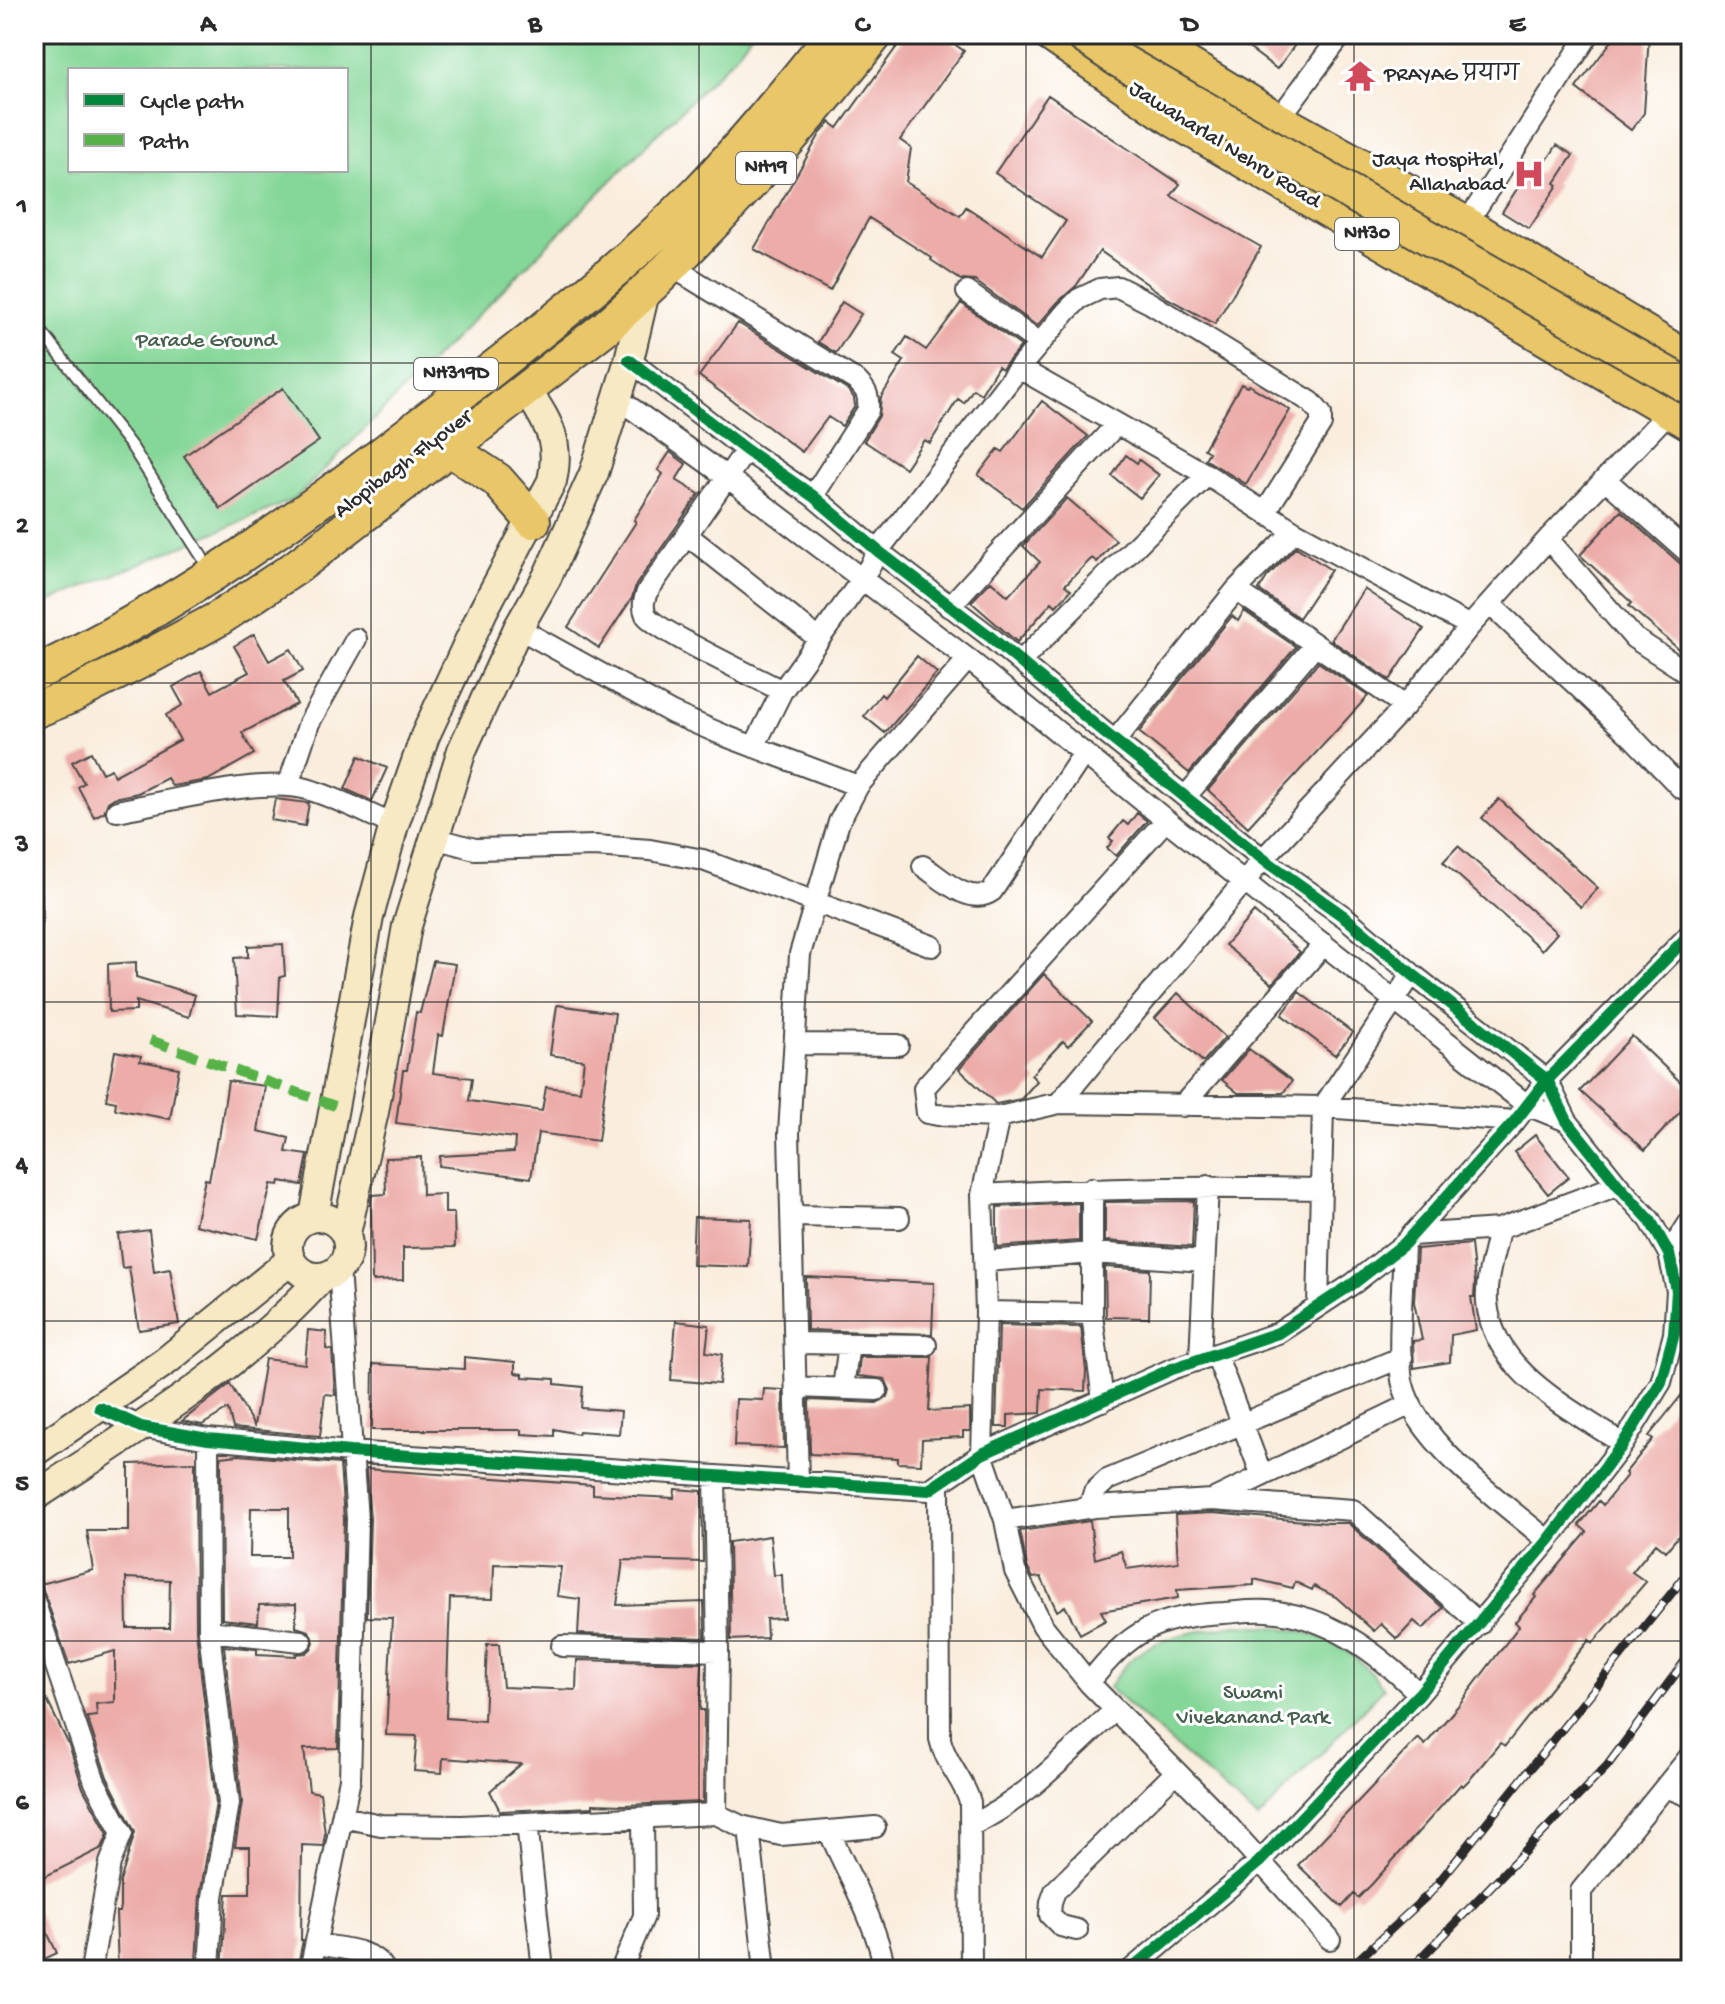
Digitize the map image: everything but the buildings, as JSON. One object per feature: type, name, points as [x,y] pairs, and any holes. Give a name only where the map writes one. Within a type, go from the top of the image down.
[{"type":"highway","name":"NH319D","points":[[38,657],[202,557],[314,483],[400,418],[623,238],[712,149],[809,34]]},
{"type":"highway","name":"Alopibagh Flyover","points":[[38,657],[87,649],[256,548],[475,383],[614,271],[697,192],[762,121],[833,34]]},
{"type":"highway","name":"Alopibagh Flyover","points":[[34,696],[150,637],[258,572],[456,427],[613,298],[716,206],[860,34]]},
{"type":"highway","name":"NH19","points":[[645,292],[743,194],[876,34]]},
{"type":"highway","name":"Jawaharlal Nehru Road","points":[[1050,34],[1175,120],[1431,272],[1684,407]]},
{"type":"highway","points":[[1081,34],[1684,407]]},
{"type":"highway","name":"NH30","points":[[1137,34],[1278,120],[1466,224],[1691,361]]},
{"type":"highway","name":"NH319D","points":[[34,711],[71,696],[218,619],[295,568],[527,390],[645,292]]},
{"type":"highway","points":[[450,449],[497,480],[533,521]]},
{"type":"main road","points":[[34,1497],[141,1427],[252,1344],[331,1273],[348,1252],[346,1233],[374,1112],[407,926],[434,838],[462,750],[594,473],[629,360],[645,292]]},
{"type":"main road","points":[[314,1216],[369,917],[394,825],[425,736],[483,611],[552,481],[556,463],[555,444],[548,423],[527,390]]},
{"type":"main road","points":[[555,444],[603,444]]},
{"type":"main road","points":[[348,1034],[386,1040]]},
{"type":"main road","points":[[331,1273],[304,1274],[291,1260],[288,1251],[291,1233],[297,1225],[314,1216],[333,1220],[346,1233]]},
{"type":"main road","points":[[34,1452],[100,1408],[227,1314],[291,1260]]},
{"type":"street","points":[[1278,120],[1342,34]]},
{"type":"street","points":[[1431,272],[1466,224],[1589,34]]},
{"type":"street","points":[[671,266],[857,381],[866,390],[868,410],[813,496]]},
{"type":"street","points":[[754,747],[782,691],[863,578],[878,551],[1039,343],[1079,299],[1100,289],[1118,287],[1150,303],[1311,402],[1321,414],[1321,424],[1266,511]]},
{"type":"street","points":[[967,292],[1039,343]]},
{"type":"street","points":[[629,360],[746,450],[813,496],[1263,859],[1346,918],[1547,1080],[1567,1121],[1650,1220],[1669,1254],[1677,1291],[1674,1334],[1661,1382],[1623,1444],[1548,1541],[1419,1694],[1259,1862],[1131,1970]]},
{"type":"street","points":[[1019,368],[1207,475],[1294,531],[1470,626]]},
{"type":"street","points":[[617,398],[968,659],[1393,1000],[1521,1113]]},
{"type":"street","points":[[1059,1103],[1263,859],[1405,706],[1470,626],[1548,539],[1605,479],[1684,407]]},
{"type":"street","points":[[949,607],[1117,424]]},
{"type":"street","points":[[746,450],[647,592],[643,603],[649,619],[782,691]]},
{"type":"street","points":[[1020,662],[1207,475]]},
{"type":"street","points":[[1605,479],[1691,555]]},
{"type":"street","points":[[1115,741],[1236,590],[1294,531]]},
{"type":"street","points":[[687,535],[819,639]]},
{"type":"street","points":[[1548,539],[1634,638],[1691,675]]},
{"type":"street","points":[[1236,590],[1405,706]]},
{"type":"street","points":[[1490,604],[1634,739],[1681,788]]},
{"type":"street","points":[[518,628],[672,713],[858,786]]},
{"type":"street","points":[[288,786],[309,723],[356,639]]},
{"type":"street","points":[[1186,796],[1315,645]]},
{"type":"street","points":[[798,1482],[789,1133],[800,954],[839,822],[858,786],[968,659]]},
{"type":"street","points":[[923,866],[961,892],[976,896],[992,891],[1084,753]]},
{"type":"street","points":[[117,811],[212,793],[277,785],[307,789],[394,825]]},
{"type":"street","points":[[1166,820],[924,1088],[927,1113],[999,1117],[1059,1103],[1521,1113],[1567,1121]]},
{"type":"street","points":[[434,838],[475,849],[595,846],[650,850],[703,860],[932,946]]},
{"type":"street","points":[[100,1408],[141,1427],[208,1439],[350,1452],[929,1490],[982,1454],[1172,1369],[1278,1333],[1354,1283],[1407,1240],[1547,1080],[1691,933]]},
{"type":"street","points":[[1182,1106],[1324,944]]},
{"type":"street","points":[[1318,1306],[1323,1107],[1412,974]]},
{"type":"street","points":[[795,1044],[898,1045]]},
{"type":"street","points":[[999,1117],[982,1195],[986,1312],[982,1454],[1005,1520],[1015,1571],[1043,1626],[1089,1683],[1216,1812],[1330,1939]]},
{"type":"street","points":[[1407,1240],[1499,1229],[1618,1185]]},
{"type":"street","points":[[982,1195],[1092,1188],[1208,1186],[1320,1189]]},
{"type":"street","points":[[1208,1186],[1204,1261],[1208,1356],[1243,1425],[1262,1476]]},
{"type":"street","points":[[1092,1188],[1092,1314],[1103,1401]]},
{"type":"street","points":[[792,1216],[899,1218]]},
{"type":"street","points":[[1669,1254],[1690,1224]]},
{"type":"street","points":[[1499,1229],[1487,1302],[1493,1327],[1507,1353],[1521,1372],[1546,1392],[1623,1444]]},
{"type":"street","points":[[1407,1240],[1401,1375],[1411,1404],[1439,1447],[1548,1541]]},
{"type":"street","points":[[985,1261],[1094,1253],[1204,1261]]},
{"type":"street","points":[[310,1970],[350,1779],[357,1519],[331,1273]]},
{"type":"street","points":[[986,1312],[1092,1314]]},
{"type":"street","points":[[795,1343],[926,1345]]},
{"type":"street","points":[[843,1388],[849,1344]]},
{"type":"street","points":[[1089,1508],[1094,1492],[1107,1480],[1402,1357]]},
{"type":"street","points":[[796,1387],[877,1390]]},
{"type":"street","points":[[1212,1500],[1411,1404]]},
{"type":"street","points":[[208,1439],[209,1631],[229,1803],[213,1897],[209,1970]]},
{"type":"street","points":[[715,1476],[718,1651],[716,1814]]},
{"type":"street","points":[[939,1484],[940,1739],[943,1756],[967,1791],[972,1825],[971,1970]]},
{"type":"street","points":[[1005,1520],[1089,1508],[1212,1500],[1353,1510],[1480,1624]]},
{"type":"street","points":[[34,1601],[95,1782],[122,1833],[110,1863],[91,1970]]},
{"type":"street","points":[[1089,1683],[1112,1653],[1133,1636],[1158,1625],[1189,1614],[1265,1610],[1318,1622],[1358,1641],[1394,1669],[1419,1694]]},
{"type":"street","points":[[209,1631],[301,1641]]},
{"type":"street","points":[[562,1646],[718,1651]]},
{"type":"street","points":[[972,1825],[1000,1812],[1018,1798],[1115,1710]]},
{"type":"street","points":[[1581,1970],[1581,1891],[1691,1755]]},
{"type":"street","points":[[1077,1930],[1061,1926],[1050,1915],[1055,1891],[1176,1772]]},
{"type":"street","points":[[1666,1787],[1691,1797]]},
{"type":"street","points":[[342,1817],[381,1825],[462,1826],[716,1814],[749,1828],[781,1835],[875,1827]]},
{"type":"street","points":[[621,1970],[644,1916],[643,1818]]},
{"type":"street","points":[[527,1823],[543,1970]]},
{"type":"street","points":[[749,1828],[765,1970]]},
{"type":"street","points":[[829,1831],[853,1887],[875,1927],[885,1970]]},
{"type":"street","points":[[317,1944],[368,1954],[378,1959],[385,1970]]},
{"type":"lane","points":[[34,322],[132,447],[202,557]]},
{"type":"lane","points":[[34,892],[37,914],[34,930]]},
{"type":"green space","name":"Parade Ground","points":[[34,34],[751,34],[734,57],[295,499],[34,608]]},
{"type":"green space","name":"Swami Vivekanand Park","points":[[1236,1625],[1301,1631],[1336,1644],[1352,1655],[1384,1688],[1258,1819],[1109,1688],[1133,1657],[1164,1640]]},
{"type":"railway","points":[[1347,1970],[1430,1893],[1691,1569]]},
{"type":"railway","points":[[1410,1970],[1607,1766],[1691,1653]]},
{"type":"marked path","points":[[150,1040],[335,1106]]},
{"type":"cycle path","points":[[629,360],[746,450],[813,496],[1263,859],[1346,918],[1547,1080],[1567,1121],[1650,1220],[1669,1254],[1677,1291],[1674,1334],[1661,1382],[1623,1444],[1548,1541],[1419,1694],[1259,1862],[1131,1970]]},
{"type":"cycle path","points":[[100,1408],[141,1427],[208,1439],[350,1452],[929,1490],[982,1454],[1172,1369],[1278,1333],[1354,1283],[1404,1244],[1515,1121],[1547,1080],[1691,933]]},
{"type":"place","name":"PRAYAG प्रयाग","points":[[1360,76]]},
{"type":"place","name":"Jaya Hospital, Allahabad","points":[[1529,174]]}]
